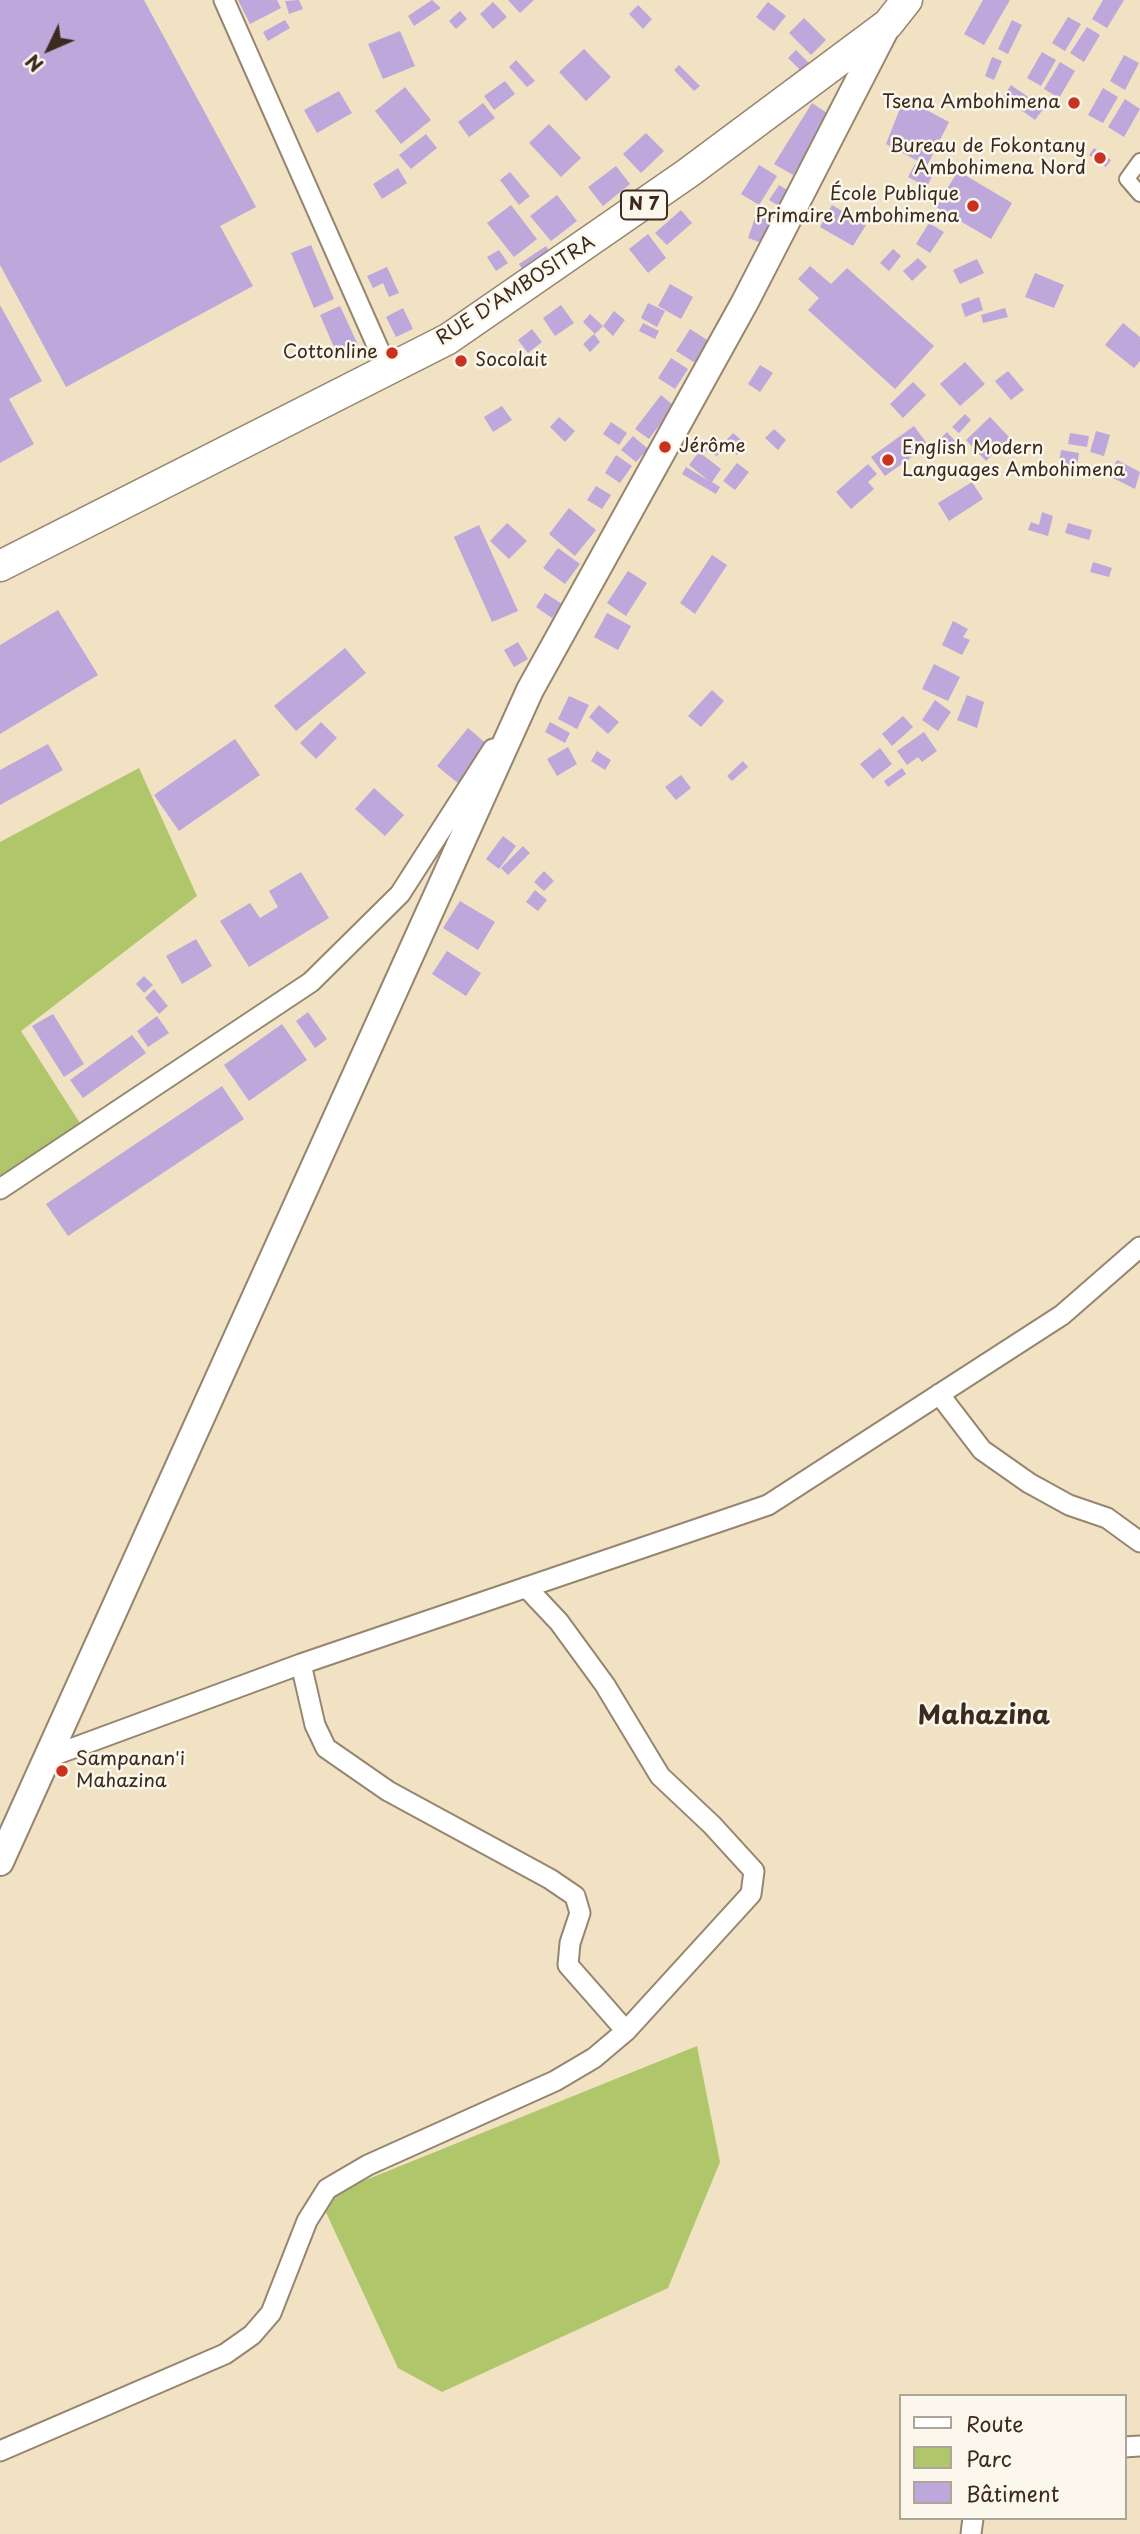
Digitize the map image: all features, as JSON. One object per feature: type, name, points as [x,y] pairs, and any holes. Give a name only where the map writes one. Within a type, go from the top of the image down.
[{"type":"main road","name":"N 7","points":[[888,24],[907,0]]},
{"type":"main road","name":"RUE D'AMBOSITRA","points":[[0,566],[448,339],[688,173],[888,24]]},
{"type":"main road","points":[[0,1861],[49,1758],[530,690],[745,302],[888,24]]},
{"type":"street","points":[[224,0],[387,368]]},
{"type":"street","points":[[1140,161],[1127,179],[1140,194]]},
{"type":"street","points":[[0,1189],[311,982],[400,894],[530,690]]},
{"type":"street","points":[[49,1758],[302,1664],[768,1506],[1062,1315],[1140,1247]]},
{"type":"street","points":[[939,1394],[982,1450],[1029,1483],[1069,1505],[1107,1518],[1140,1542]]},
{"type":"street","points":[[0,2451],[225,2354],[252,2335],[271,2313],[307,2221],[327,2189],[368,2165],[555,2081],[594,2058],[626,2031],[751,1894],[754,1871],[712,1825],[660,1776],[605,1685],[559,1622],[526,1587]]},
{"type":"street","points":[[302,1664],[315,1725],[326,1748],[388,1791],[550,1879],[575,1896],[580,1913],[570,1943],[568,1965],[626,2031]]},
{"type":"green space","points":[[139,768],[197,896],[21,1031],[85,1131],[0,1189],[0,842]]},
{"type":"green space","points":[[697,2046],[720,2162],[668,2288],[442,2392],[398,2368],[324,2208],[341,2190]]},
{"type":"building","points":[[0,0],[144,0],[256,207],[220,226],[253,286],[66,387],[0,265]]},
{"type":"building","points":[[238,0],[277,0],[281,8],[250,24]]},
{"type":"building","points":[[299,0],[303,9],[289,14],[285,1]]},
{"type":"building","points":[[432,0],[441,8],[414,26],[408,16]]},
{"type":"building","points":[[508,0],[534,0],[520,13]]},
{"type":"building","points":[[983,0],[1010,0],[984,45],[964,34]]},
{"type":"building","points":[[1103,0],[1124,0],[1107,28],[1092,19]]},
{"type":"building","points":[[493,2],[507,17],[493,29],[480,14]]},
{"type":"building","points":[[768,2],[786,16],[774,31],[756,17]]},
{"type":"building","points":[[638,5],[652,19],[643,29],[629,14]]},
{"type":"building","points":[[460,11],[467,19],[456,29],[449,21]]},
{"type":"building","points":[[1068,17],[1081,24],[1065,51],[1052,43]]},
{"type":"building","points":[[804,18],[826,40],[811,55],[789,33]]},
{"type":"building","points":[[285,20],[290,28],[268,41],[263,32]]},
{"type":"building","points":[[1012,20],[1022,25],[1008,54],[998,49]]},
{"type":"building","points":[[1087,27],[1100,35],[1084,62],[1070,53]]},
{"type":"building","points":[[400,31],[415,66],[383,79],[368,44]]},
{"type":"building","points":[[584,49],[611,77],[586,101],[559,72]]},
{"type":"building","points":[[796,50],[812,66],[804,74],[788,58]]},
{"type":"building","points":[[1042,52],[1056,60],[1041,86],[1027,78]]},
{"type":"building","points":[[1124,55],[1139,63],[1125,90],[1110,81]]},
{"type":"building","points":[[992,57],[1002,61],[994,80],[985,76]]},
{"type":"building","points":[[516,60],[535,81],[527,87],[509,67]]},
{"type":"building","points":[[1060,62],[1075,71],[1059,98],[1044,89]]},
{"type":"building","points":[[679,65],[700,86],[694,91],[674,70]]},
{"type":"building","points":[[505,81],[515,94],[494,110],[484,96]]},
{"type":"building","points":[[1011,85],[1044,108],[1035,120],[1003,97]]},
{"type":"building","points":[[405,87],[431,120],[401,144],[375,111]]},
{"type":"building","points":[[1103,88],[1118,97],[1103,123],[1088,115]]},
{"type":"building","points":[[339,91],[352,113],[317,133],[304,110]]},
{"type":"building","points":[[904,98],[949,122],[927,166],[886,144]]},
{"type":"building","points":[[1125,99],[1140,109],[1124,137],[1108,127]]},
{"type":"building","points":[[483,103],[495,118],[469,137],[458,122]]},
{"type":"building","points":[[812,103],[830,115],[793,175],[774,164]]},
{"type":"building","points":[[549,124],[581,158],[561,177],[529,143]]},
{"type":"building","points":[[646,133],[664,151],[641,173],[623,154]]},
{"type":"building","points":[[426,134],[437,148],[411,169],[399,155]]},
{"type":"building","name":"Bureau de Fokontany Ambohimena Nord","points":[[1094,148],[1111,160],[1106,167],[1089,155]]},
{"type":"building","points":[[915,164],[933,174],[927,187],[908,177]]},
{"type":"building","points":[[759,165],[777,176],[759,205],[741,194]]},
{"type":"building","points":[[616,166],[630,184],[603,206],[588,187]]},
{"type":"building","points":[[398,168],[407,183],[382,199],[373,184]]},
{"type":"building","points":[[958,171],[1012,203],[991,239],[936,207]]},
{"type":"building","points":[[510,172],[530,196],[519,205],[500,180]]},
{"type":"building","points":[[779,185],[789,191],[779,206],[769,200]]},
{"type":"building","points":[[557,195],[577,221],[551,241],[530,216]]},
{"type":"building","points":[[511,205],[537,239],[514,257],[487,223]]},
{"type":"building","points":[[832,205],[866,225],[853,246],[820,227]]},
{"type":"building","points":[[681,210],[692,223],[667,245],[655,233]]},
{"type":"building","points":[[756,215],[776,222],[768,245],[748,238]]},
{"type":"building","points":[[929,223],[944,232],[930,253],[916,244]]},
{"type":"building","points":[[648,234],[666,258],[648,273],[629,249]]},
{"type":"building","points":[[311,245],[334,299],[314,308],[291,253]]},
{"type":"building","points":[[546,246],[557,263],[530,281],[519,264]]},
{"type":"building","points":[[893,249],[901,256],[889,271],[880,263]]},
{"type":"building","points":[[499,250],[508,263],[496,271],[487,257]]},
{"type":"building","points":[[918,258],[927,267],[912,281],[903,271]]},
{"type":"building","points":[[977,259],[984,273],[960,284],[953,270]]},
{"type":"building","points":[[810,266],[831,284],[847,268],[934,346],[895,389],[808,310],[819,298],[798,279]]},
{"type":"building","points":[[387,267],[399,293],[389,297],[383,283],[373,288],[367,276]]},
{"type":"building","points":[[1035,273],[1064,285],[1054,308],[1025,297]]},
{"type":"building","points":[[670,284],[693,297],[681,319],[658,306]]},
{"type":"building","points":[[979,297],[983,310],[965,317],[961,304]]},
{"type":"building","points":[[648,303],[665,311],[657,327],[641,318]]},
{"type":"building","points":[[0,305],[42,381],[9,399],[34,444],[0,463]]},
{"type":"building","points":[[561,305],[574,323],[555,336],[543,318]]},
{"type":"building","points":[[340,306],[358,345],[337,354],[320,315]]},
{"type":"building","points":[[403,308],[413,329],[396,337],[386,317]]},
{"type":"building","points":[[1005,308],[1008,317],[983,323],[981,315]]},
{"type":"building","points":[[614,311],[625,320],[613,336],[603,326]]},
{"type":"building","points":[[590,314],[603,326],[595,334],[583,322]]},
{"type":"building","points":[[643,323],[659,331],[655,339],[639,331]]},
{"type":"building","points":[[1123,323],[1140,337],[1140,361],[1134,368],[1105,345]]},
{"type":"building","points":[[532,329],[542,342],[528,353],[518,340]]},
{"type":"building","points":[[690,329],[709,341],[695,363],[676,351]]},
{"type":"building","points":[[594,334],[600,342],[590,352],[583,344]]},
{"type":"building","points":[[671,358],[688,369],[675,389],[658,378]]},
{"type":"building","points":[[965,362],[985,384],[960,406],[940,384]]},
{"type":"building","points":[[760,365],[773,373],[760,392],[748,384]]},
{"type":"building","points":[[1008,371],[1024,390],[1011,400],[995,381]]},
{"type":"building","points":[[913,382],[926,395],[903,418],[890,404]]},
{"type":"building","points":[[661,395],[674,406],[649,439],[635,429]]},
{"type":"building","points":[[502,406],[512,420],[493,432],[484,417]]},
{"type":"building","points":[[965,414],[971,420],[959,433],[952,427]]},
{"type":"building","points":[[559,417],[575,431],[565,442],[550,427]]},
{"type":"building","points":[[990,417],[1010,438],[986,461],[966,440]]},
{"type":"building","points":[[611,422],[627,433],[619,445],[603,434]]},
{"type":"building","points":[[914,426],[928,445],[885,476],[871,457]]},
{"type":"building","points":[[774,429],[786,440],[778,450],[765,438]]},
{"type":"building","points":[[1096,431],[1110,435],[1104,456],[1090,452]]},
{"type":"building","points":[[947,432],[955,441],[949,448],[939,440]]},
{"type":"building","points":[[733,433],[746,444],[737,455],[724,443]]},
{"type":"building","points":[[1070,433],[1089,436],[1087,447],[1068,444]]},
{"type":"building","points":[[633,436],[648,449],[636,462],[621,450]]},
{"type":"building","points":[[710,440],[722,447],[717,456],[704,450]]},
{"type":"building","points":[[1061,450],[1079,453],[1077,466],[1059,463]]},
{"type":"building","points":[[699,452],[721,469],[712,482],[720,487],[716,494],[682,474],[686,467],[709,481],[689,465]]},
{"type":"building","points":[[616,455],[632,466],[620,483],[605,473]]},
{"type":"building","points":[[1117,460],[1140,472],[1135,489],[1109,476]]},
{"type":"building","points":[[737,463],[749,472],[735,490],[723,481]]},
{"type":"building","points":[[868,464],[877,474],[868,482],[874,489],[851,509],[836,492]]},
{"type":"building","points":[[972,482],[983,499],[949,521],[938,503]]},
{"type":"building","points":[[596,486],[611,495],[602,509],[587,500]]},
{"type":"building","points":[[569,508],[596,530],[575,556],[549,534]]},
{"type":"building","points":[[1042,512],[1053,516],[1048,536],[1028,530],[1031,522],[1039,525]]},
{"type":"building","points":[[507,523],[527,541],[509,559],[490,541]]},
{"type":"building","points":[[1068,523],[1092,530],[1089,540],[1065,533]]},
{"type":"building","points":[[479,525],[518,611],[492,622],[454,537]]},
{"type":"building","points":[[558,548],[580,564],[565,584],[543,568]]},
{"type":"building","points":[[712,555],[727,565],[695,614],[680,603]]},
{"type":"building","points":[[1093,562],[1112,568],[1109,577],[1090,572]]},
{"type":"building","points":[[628,571],[647,583],[626,616],[607,603]]},
{"type":"building","points":[[545,593],[562,604],[552,618],[536,607]]},
{"type":"building","points":[[58,610],[98,675],[0,734],[0,645]]},
{"type":"building","points":[[607,613],[631,626],[618,650],[594,637]]},
{"type":"building","points":[[953,621],[968,629],[963,637],[970,640],[962,655],[942,645]]},
{"type":"building","points":[[518,642],[528,659],[514,667],[504,650]]},
{"type":"building","points":[[345,648],[366,673],[296,731],[274,706]]},
{"type":"building","points":[[934,664],[960,677],[948,701],[922,689]]},
{"type":"building","points":[[712,690],[724,701],[701,727],[688,716]]},
{"type":"building","points":[[967,695],[984,702],[977,728],[957,720]]},
{"type":"building","points":[[569,696],[589,705],[577,729],[558,719]]},
{"type":"building","points":[[935,700],[951,712],[938,731],[922,720]]},
{"type":"building","points":[[599,705],[619,722],[608,734],[589,717]]},
{"type":"building","points":[[903,716],[913,727],[892,746],[882,734]]},
{"type":"building","points":[[321,722],[337,738],[316,759],[300,743]]},
{"type":"building","points":[[550,722],[570,733],[565,743],[545,732]]},
{"type":"building","points":[[468,728],[489,746],[459,784],[437,766]]},
{"type":"building","points":[[924,732],[937,751],[922,762],[918,757],[907,765],[897,751]]},
{"type":"building","points":[[235,739],[260,775],[179,831],[154,795]]},
{"type":"building","points":[[48,744],[63,770],[0,805],[0,770]]},
{"type":"building","points":[[568,747],[577,764],[557,776],[547,759]]},
{"type":"building","points":[[880,748],[892,764],[873,779],[860,764]]},
{"type":"building","points":[[597,751],[611,760],[605,770],[591,761]]},
{"type":"building","points":[[743,761],[748,767],[732,781],[727,776]]},
{"type":"building","points":[[902,768],[906,774],[888,787],[884,781]]},
{"type":"building","points":[[681,775],[691,788],[676,800],[665,787]]},
{"type":"building","points":[[374,788],[404,815],[385,836],[355,809]]},
{"type":"building","points":[[503,836],[516,846],[499,869],[486,859]]},
{"type":"building","points":[[523,846],[530,853],[508,875],[501,868]]},
{"type":"building","points":[[544,871],[554,881],[544,891],[534,882]]},
{"type":"building","points":[[301,872],[329,918],[249,967],[220,921],[250,903],[260,918],[278,907],[269,891]]},
{"type":"building","points":[[535,890],[547,900],[538,911],[526,902]]},
{"type":"building","points":[[460,901],[495,922],[478,950],[443,928]]},
{"type":"building","points":[[196,939],[212,966],[182,984],[166,956]]},
{"type":"building","points":[[447,951],[481,973],[466,996],[432,974]]},
{"type":"building","points":[[144,976],[153,985],[144,993],[136,984]]},
{"type":"building","points":[[154,989],[168,1006],[159,1014],[145,998]]},
{"type":"building","points":[[308,1012],[327,1039],[315,1048],[296,1021]]},
{"type":"building","points":[[53,1014],[84,1064],[64,1077],[32,1026]]},
{"type":"building","points":[[157,1016],[169,1033],[148,1047],[137,1031]]},
{"type":"building","points":[[282,1024],[307,1060],[249,1101],[224,1065]]},
{"type":"building","points":[[132,1035],[146,1053],[83,1098],[70,1080]]},
{"type":"building","points":[[222,1086],[244,1119],[68,1236],[46,1204]]},
{"type":"place","name":"Tsena Ambohimena","points":[[1074,103]]},
{"type":"place","name":"Bureau de Fokontany Ambohimena Nord","points":[[1100,158]]},
{"type":"place","name":"École Publique Primaire Ambohimena","points":[[973,206]]},
{"type":"place","name":"Cottonline","points":[[392,353]]},
{"type":"place","name":"Socolait","points":[[461,361]]},
{"type":"place","name":"Jérôme","points":[[665,447]]},
{"type":"place","name":"English Modern Languages Ambohimena","points":[[888,460]]},
{"type":"place","name":"Sampanan'i Mahazina","points":[[62,1771]]},
{"type":"district","name":"Mahazina","points":[[984,1717]]}]
